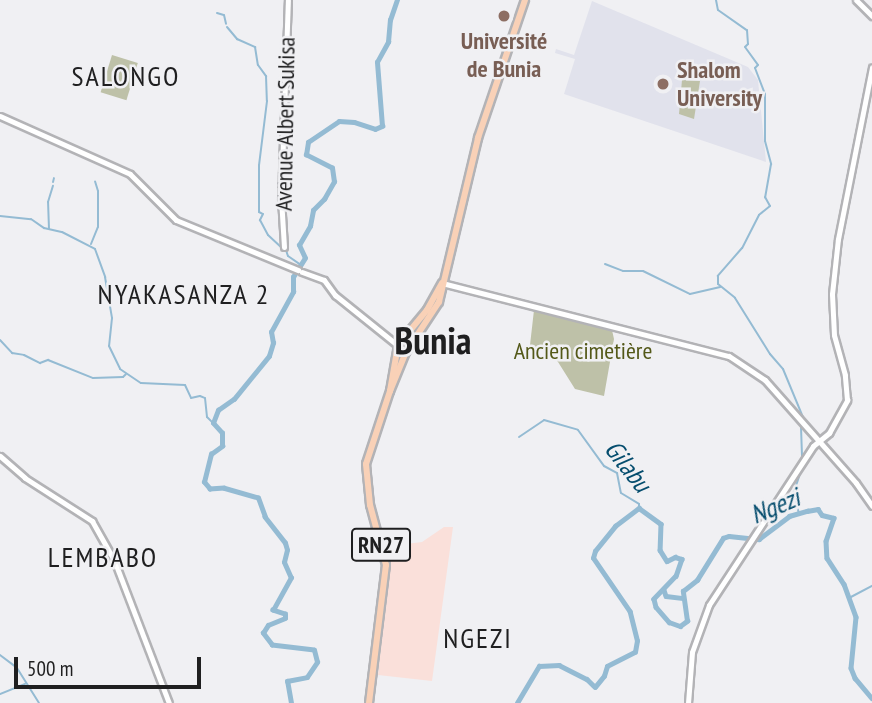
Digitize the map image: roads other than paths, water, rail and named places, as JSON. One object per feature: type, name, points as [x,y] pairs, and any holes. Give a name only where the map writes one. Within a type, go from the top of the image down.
[{"type":"main road","name":"RN27","points":[[390,391],[398,345],[439,302],[478,138],[527,0]]},
{"type":"main road","name":"RN27","points":[[369,703],[386,565],[370,505],[366,464],[390,391],[407,352],[430,312]]},
{"type":"street","name":"Avenue Albert Sukisa","points":[[283,264],[281,198],[288,0]]},
{"type":"street","points":[[856,0],[872,16]]},
{"type":"street","points":[[688,703],[688,669],[700,623],[747,544],[813,446],[836,423],[848,393],[834,335],[832,295],[838,239],[872,67]]},
{"type":"street","points":[[0,116],[130,174],[176,220],[324,280],[335,295],[407,352]]},
{"type":"street","points":[[442,283],[721,352],[765,380],[856,483],[872,506]]},
{"type":"street","points":[[0,456],[26,478],[92,521],[114,560],[169,703]]},
{"type":"waterway","points":[[291,703],[287,681],[307,677],[317,662],[314,650],[272,645],[263,633],[268,625],[285,618],[285,614],[273,610],[291,578],[284,562],[287,550],[285,543],[265,517],[258,498],[224,488],[210,489],[204,482],[211,454],[222,446],[222,433],[213,423],[218,410],[234,399],[269,356],[273,343],[271,332],[293,292],[293,277],[305,258],[299,245],[310,226],[313,210],[324,199],[334,182],[332,168],[306,155],[308,142],[339,121],[354,122],[375,129],[382,126],[377,62],[388,42],[390,20],[397,0]]},
{"type":"waterway","points":[[716,0],[718,10],[747,30],[748,44],[745,47],[758,65],[755,68],[765,94],[765,141],[771,164],[765,197],[770,206],[759,215],[742,248],[718,276],[718,284],[735,298],[770,354],[783,369],[805,422]]},
{"type":"waterway","points":[[217,13],[224,15],[226,24]]},
{"type":"waterway","points":[[227,27],[237,39],[255,47],[258,65],[266,76],[267,101],[259,165],[259,212],[263,214],[260,220],[268,235],[281,247]]},
{"type":"waterway","points":[[53,182],[54,178]]},
{"type":"waterway","points":[[91,244],[98,227],[98,191],[95,181]]},
{"type":"waterway","points":[[49,229],[48,202],[53,186]]},
{"type":"waterway","points":[[0,216],[31,219],[44,228],[62,232],[95,249],[105,277],[112,318],[109,346],[120,369],[141,383],[185,385],[191,398],[205,398],[207,417],[213,423]]},
{"type":"waterway","points":[[286,250],[288,256],[301,265]]},
{"type":"waterway","points":[[605,264],[623,271],[643,271],[690,294],[720,287]]},
{"type":"waterway","points":[[0,340],[12,353],[24,355],[40,363],[48,360],[93,378],[123,377],[126,374]]},
{"type":"waterway","name":"Gilabu","points":[[519,437],[544,420],[578,430],[604,466],[617,473],[621,493],[639,504],[639,508]]},
{"type":"waterway","points":[[801,427],[802,458]]},
{"type":"waterway","points":[[799,514],[794,492],[803,465]]},
{"type":"waterway","name":"Ngezi","points":[[517,703],[539,666],[559,665],[587,679],[595,687],[604,676],[607,666],[635,652],[637,641],[630,612],[593,558],[595,551],[615,526],[639,508],[661,524],[660,550],[667,561],[675,557],[682,559],[676,576],[654,599],[656,607],[669,622],[680,626],[687,621],[683,591],[697,580],[723,538],[729,536],[759,539],[789,516],[818,509],[822,515],[834,518],[826,541],[827,558],[844,584],[856,617],[851,668],[855,678],[872,698]]},
{"type":"waterway","points":[[849,598],[872,586]]},
{"type":"waterway","points":[[664,590],[666,596],[683,598]]},
{"type":"waterway","points":[[0,655],[17,668],[39,703]]},
{"type":"waterway","points":[[0,694],[25,684]]},
{"type":"place","name":"Université de Bunia","points":[[504,16]]},
{"type":"place","name":"Shalom University","points":[[663,84]]},
{"type":"district","name":"SALONGO","points":[[126,76]]},
{"type":"district","name":"NYAKASANZA 2","points":[[184,294]]},
{"type":"district","name":"Bunia","points":[[433,340]]},
{"type":"district","name":"LEMBABO","points":[[103,557]]},
{"type":"district","name":"NGEZI","points":[[478,638]]},
{"type":"park label","name":"Ancien cimetière","points":[[583,351]]}]
